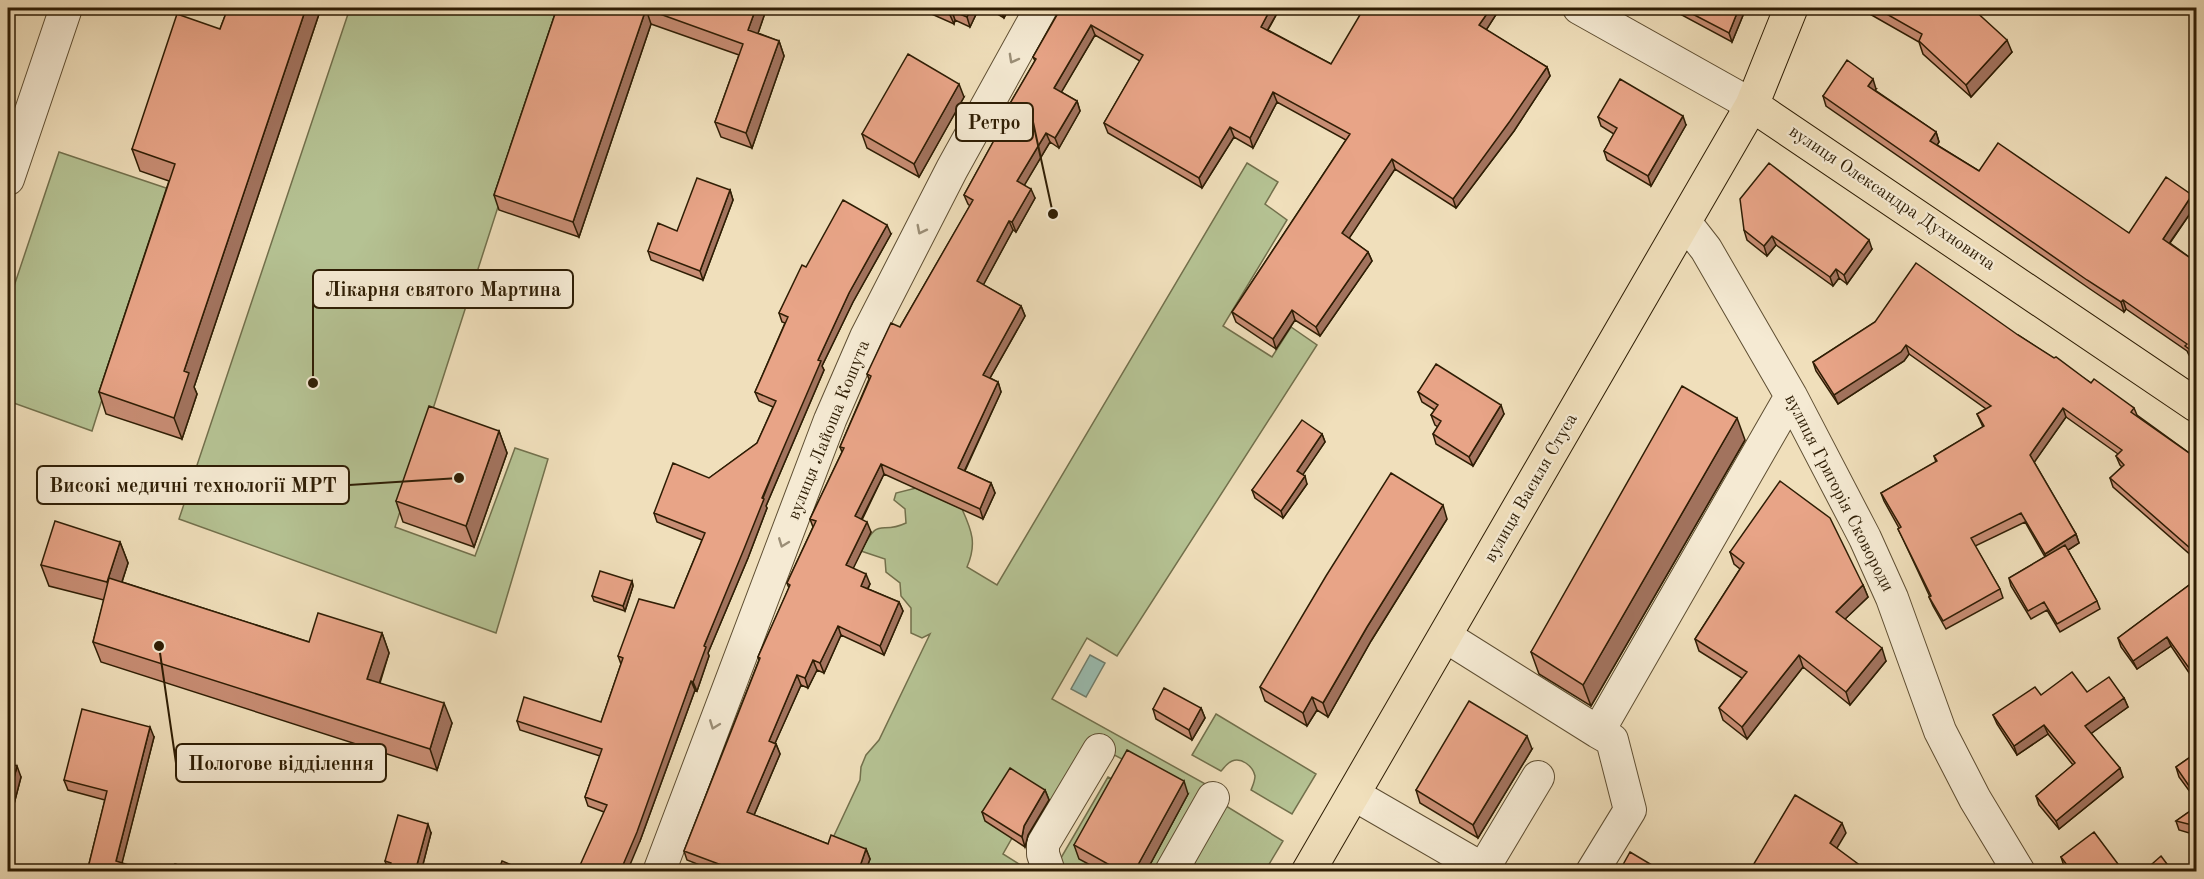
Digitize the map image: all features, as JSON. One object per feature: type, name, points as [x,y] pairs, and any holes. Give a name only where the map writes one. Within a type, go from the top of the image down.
[{"type":"main road","name":"вулиця Василя Стуса","points":[[1308,872],[1752,105],[1791,8]]},
{"type":"main road","name":"вулиця Олександра Духновича","points":[[1752,105],[2196,405]]},
{"type":"street","points":[[8,179],[66,8]]},
{"type":"street","name":"вулиця Лайоша Кошута","points":[[659,872],[839,399],[866,337],[952,169],[1041,8]]},
{"type":"street","name":"вулиця Олександра Духновича","points":[[1579,8],[1752,105]]},
{"type":"street","name":"вулиця Григорія Сковороди","points":[[1685,222],[1706,249],[1791,396],[1866,538],[1892,598],[1940,731],[1975,799],[2019,872]]},
{"type":"street","points":[[1592,872],[1630,810],[1608,726],[1791,396]]},
{"type":"street","points":[[1445,636],[1608,726]]},
{"type":"street","points":[[1048,872],[1042,844],[1099,750]]},
{"type":"street","points":[[1353,794],[1483,869],[1538,777]]},
{"type":"street","points":[[1171,872],[1213,798]]},
{"type":"green space","points":[[350,8],[562,8],[395,527],[475,556],[515,448],[548,459],[496,633],[179,519]]},
{"type":"green space","points":[[59,152],[169,189],[92,431],[8,401],[8,304]]},
{"type":"green space","points":[[1247,163],[1278,182],[1265,204],[1287,220],[1223,326],[1272,357],[1291,327],[1317,345],[1117,656],[1087,638],[1052,699],[1209,786],[1164,871],[1146,871],[1188,794],[1088,741],[1054,803],[1013,777],[1012,838],[1003,854],[1030,871],[865,871],[831,842],[860,780],[861,767],[866,755],[879,740],[930,634],[922,638],[911,633],[911,608],[901,596],[900,583],[886,572],[885,559],[861,551],[876,529],[906,523],[905,509],[894,500],[896,493],[916,488],[962,509],[972,538],[972,551],[967,567],[997,585]]},
{"type":"green space","points":[[1216,714],[1316,774],[1292,814],[1251,790],[1255,776],[1246,763],[1235,760],[1221,771],[1192,755]]},
{"type":"green space","points":[[1108,777],[1121,783],[1079,858],[1103,871],[1059,871],[1058,863]]},
{"type":"green space","points":[[1213,798],[1283,841],[1265,871],[1171,872]]},
{"type":"green space","points":[[1037,857],[1040,871],[1030,871]]},
{"type":"water","points":[[1090,655],[1105,663],[1086,697],[1071,689]]},
{"type":"building","points":[[228,8],[306,8],[184,371],[189,373],[174,418],[99,392],[175,164],[132,149],[177,14],[220,29]]},
{"type":"building","points":[[557,8],[756,8],[748,30],[779,41],[746,133],[715,122],[743,44],[646,9],[573,222],[494,195]]},
{"type":"building","points":[[935,8],[971,8],[967,17],[952,11],[950,15]]},
{"type":"building","points":[[1061,8],[1271,8],[1261,27],[1331,64],[1364,8],[1491,8],[1479,25],[1547,67],[1453,199],[1392,159],[1342,233],[1368,252],[1316,327],[1292,310],[1273,339],[1232,312],[1350,134],[1273,92],[1250,138],[1230,127],[1199,178],[1104,123],[1143,55],[1091,25],[1054,88],[1077,101],[1055,138],[1046,133],[1017,181],[1031,189],[1012,222],[1009,221],[977,281],[1021,306],[983,375],[998,382],[958,468],[991,483],[980,509],[881,464],[855,516],[867,522],[846,565],[866,574],[861,586],[899,602],[880,646],[838,626],[820,663],[813,660],[805,678],[797,675],[769,741],[776,744],[747,812],[828,844],[831,835],[866,849],[858,872],[740,872],[684,851],[760,658],[758,657],[790,585],[787,583],[816,521],[810,519],[844,448],[840,447],[871,376],[867,374],[891,323],[900,327],[973,200],[964,195],[998,133],[994,131],[1036,59],[1033,57]]},
{"type":"building","points":[[1681,8],[1739,8],[1729,33]]},
{"type":"building","points":[[1876,8],[1972,8],[2007,40],[1966,85],[1919,41],[1922,34]]},
{"type":"building","points":[[908,54],[959,84],[914,164],[862,134]]},
{"type":"building","points":[[1847,60],[1873,79],[1868,86],[1936,132],[1930,141],[1979,171],[1998,143],[2129,233],[2166,177],[2192,195],[2163,239],[2196,262],[2196,354],[2185,346],[2187,344],[2123,300],[2121,302],[2087,280],[1823,96]]},
{"type":"building","points":[[1620,79],[1683,116],[1648,176],[1604,151],[1617,128],[1598,117]]},
{"type":"building","points":[[1769,163],[1869,240],[1844,275],[1836,269],[1830,277],[1772,236],[1764,246],[1744,230],[1740,199]]},
{"type":"building","points":[[697,178],[730,190],[700,271],[648,251],[658,223],[677,231]]},
{"type":"building","points":[[843,200],[887,225],[849,293],[818,360],[821,361],[762,498],[764,499],[704,646],[706,647],[693,682],[691,681],[637,832],[620,872],[577,872],[607,805],[585,797],[602,749],[517,721],[524,697],[601,722],[623,658],[618,656],[639,599],[674,608],[705,533],[654,513],[673,463],[709,478],[757,443],[776,401],[755,392],[788,317],[779,313],[802,265],[806,267]]},
{"type":"building","points":[[1916,263],[2091,383],[2094,379],[2134,408],[2131,412],[2196,458],[2196,544],[2190,548],[2110,478],[2124,465],[2116,456],[2122,450],[2063,408],[2030,455],[2076,534],[2045,554],[2021,513],[1971,538],[2000,589],[1943,621],[1929,597],[1931,596],[1898,529],[1901,527],[1881,493],[1937,461],[1934,456],[1984,426],[1977,414],[1991,406],[1906,345],[1901,352],[1834,395],[1813,362],[1875,322]]},
{"type":"building","points":[[1436,364],[1501,405],[1469,457],[1433,434],[1441,421],[1431,415],[1438,405],[1418,392]]},
{"type":"building","points":[[1682,386],[1737,418],[1583,685],[1531,652]]},
{"type":"building","points":[[429,406],[499,431],[466,526],[396,501]]},
{"type":"building","points":[[1302,420],[1322,434],[1297,471],[1305,476],[1281,511],[1252,490]]},
{"type":"building","points":[[1391,473],[1443,505],[1323,703],[1312,697],[1303,713],[1260,687]]},
{"type":"building","points":[[1780,481],[1830,518],[1863,585],[1836,612],[1882,648],[1846,692],[1799,655],[1742,727],[1719,708],[1747,672],[1695,639],[1744,563],[1730,552]]},
{"type":"building","points":[[55,521],[120,542],[107,582],[41,565]]},
{"type":"building","points":[[2065,545],[2097,601],[2057,624],[2044,602],[2028,611],[2009,578]]},
{"type":"building","points":[[600,571],[632,581],[623,606],[592,596]]},
{"type":"building","points":[[109,578],[309,642],[318,613],[382,633],[367,679],[444,703],[430,749],[93,642]]},
{"type":"building","points":[[2196,580],[2196,678],[2167,637],[2133,661],[2118,638]]},
{"type":"building","points":[[2072,672],[2087,692],[2109,677],[2124,698],[2085,726],[2120,768],[2056,821],[2036,796],[2075,763],[2044,725],[2014,746],[1993,715],[2035,687],[2041,695]]},
{"type":"building","points":[[1164,688],[1201,708],[1189,730],[1153,709]]},
{"type":"building","points":[[1469,701],[1527,736],[1473,825],[1416,790]]},
{"type":"building","points":[[82,709],[150,727],[116,861],[150,872],[87,872],[107,791],[64,780]]},
{"type":"building","points":[[1127,750],[1184,781],[1134,872],[1122,872],[1074,845]]},
{"type":"building","points":[[2196,753],[2196,796],[2176,767]]},
{"type":"building","points":[[8,763],[17,766],[10,793],[8,792]]},
{"type":"building","points":[[1010,768],[1045,790],[1024,826],[1022,837],[982,812]]},
{"type":"building","points":[[1795,795],[1842,823],[1830,843],[1869,872],[1749,872]]},
{"type":"building","points":[[2196,807],[2196,826],[2176,821]]},
{"type":"building","points":[[398,815],[428,824],[415,872],[389,872],[391,863],[385,861]]},
{"type":"building","points":[[2094,832],[2124,872],[2072,872],[2061,857]]},
{"type":"building","points":[[1630,852],[1657,868],[1655,872],[1619,872]]},
{"type":"building","points":[[2161,856],[2173,872],[2143,872]]},
{"type":"building","points":[[502,861],[528,872],[498,872]]},
{"type":"building","points":[[175,864],[201,872],[173,872]]},
{"type":"place","name":"Ретро","points":[[1053,214]]},
{"type":"place","name":"Лікарня святого Мартина","points":[[313,383]]},
{"type":"place","name":"Високі медичні технології МРТ","points":[[459,478]]},
{"type":"place","name":"Пологове відділення","points":[[159,646]]}]
